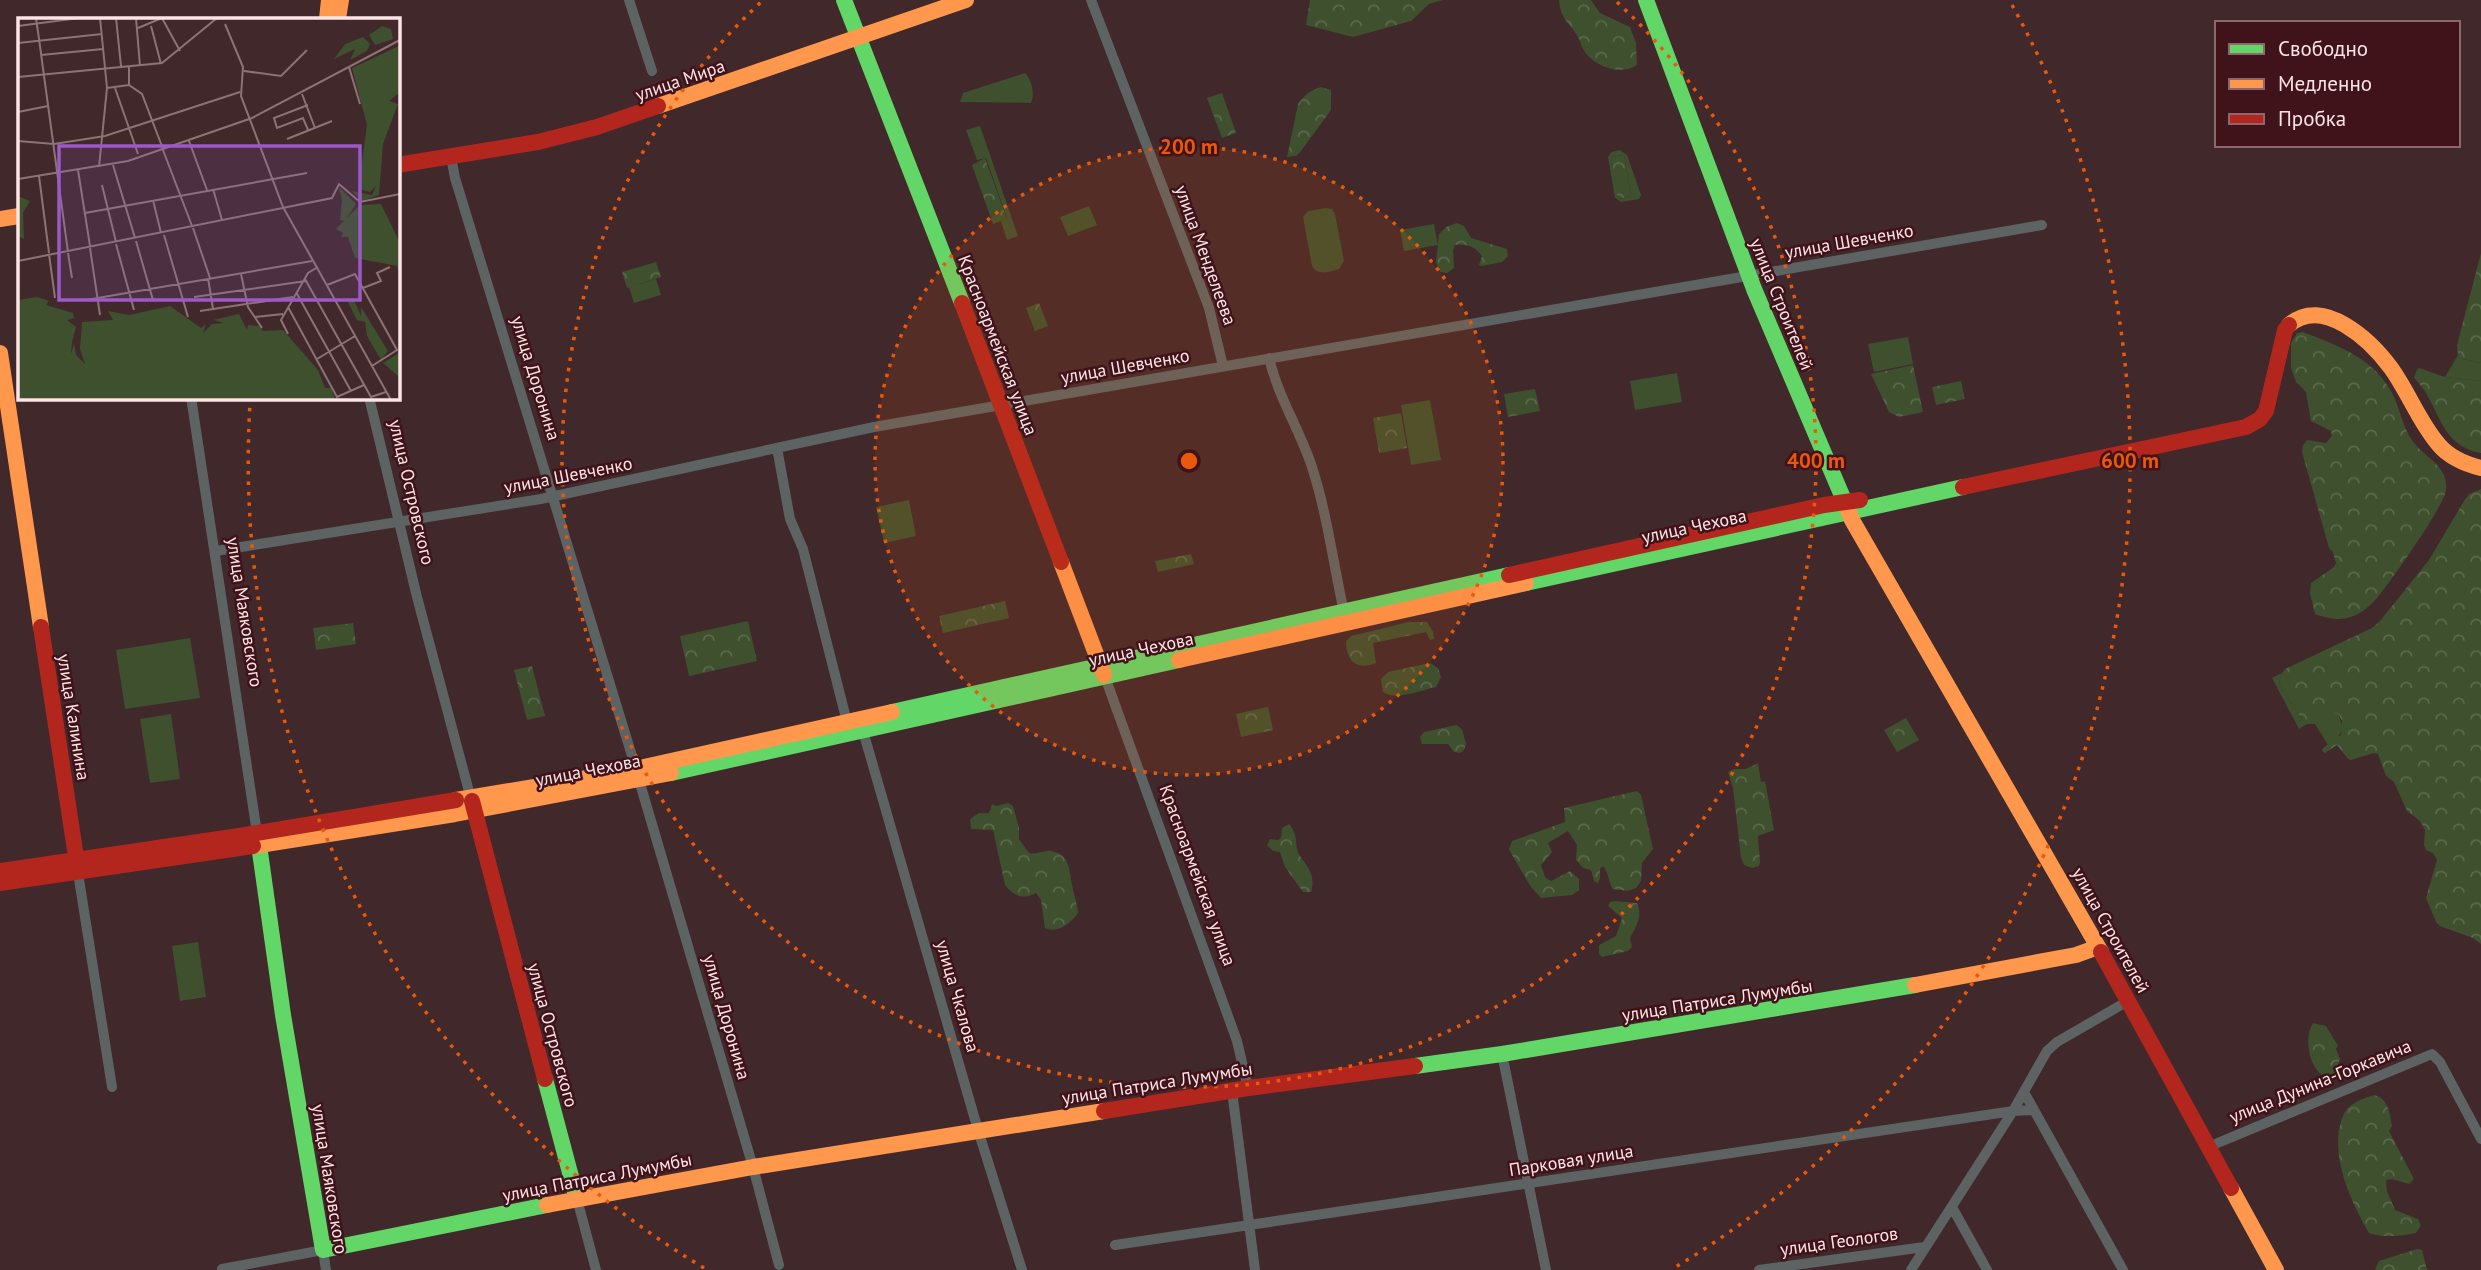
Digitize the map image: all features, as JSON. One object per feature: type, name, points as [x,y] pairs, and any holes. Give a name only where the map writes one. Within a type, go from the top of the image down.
[{"type":"main road","points":[[327,18],[329,0]]},
{"type":"main road","points":[[338,18],[341,0]]},
{"type":"main road","name":"Красноармейская улица","points":[[844,0],[1103,671]]},
{"type":"main road","name":"улица Мира","points":[[857,32],[935,0]]},
{"type":"main road","name":"улица Мира","points":[[399,155],[450,151],[572,134],[857,32],[966,0]]},
{"type":"main road","name":"улица Строителей","points":[[1646,0],[1754,275],[1851,506],[2276,1270]]},
{"type":"main road","name":"улица Строителей","points":[[1657,0],[1754,275]]},
{"type":"main road","name":"улица Мира","points":[[399,165],[450,151]]},
{"type":"main road","points":[[0,219],[18,216]]},
{"type":"main road","points":[[0,229],[18,226]]},
{"type":"main road","name":"улица Чехова","points":[[638,775],[847,722],[1103,671],[1851,506],[2194,435],[2251,418],[2262,410],[2269,399],[2288,325],[2306,316],[2327,317],[2361,336],[2386,359],[2432,437],[2458,461],[2481,468]]},
{"type":"main road","name":"улица Калинина","points":[[0,353],[77,867]]},
{"type":"main road","name":"улица Чехова","points":[[0,883],[77,867],[472,805],[638,775],[863,731],[1103,671]]},
{"type":"main road","points":[[847,722],[863,731]]},
{"type":"main road","name":"улица Островского","points":[[472,805],[577,1199]]},
{"type":"main road","name":"улица Маяковского","points":[[258,839],[283,1015],[323,1250]]},
{"type":"main road","name":"улица Чехова","points":[[0,871],[77,867]]},
{"type":"main road","name":"улица Патриса Лумумбы","points":[[323,1250],[753,1167],[1240,1090],[1502,1054],[1842,999],[2076,955],[2098,947]]},
{"type":"street","points":[[629,0],[652,71]]},
{"type":"street","name":"улица Менделеева","points":[[1091,0],[1209,308],[1223,366]]},
{"type":"street","name":"улица Доронина","points":[[450,151],[455,178],[638,775],[753,1167],[779,1265]]},
{"type":"street","name":"улица Шевченко","points":[[216,551],[554,497],[777,448],[1000,405],[2042,225]]},
{"type":"street","points":[[1269,358],[1277,387],[1301,438],[1315,478],[1345,618]]},
{"type":"street","name":"улица Маяковского","points":[[191,399],[258,839]]},
{"type":"street","name":"улица Островского","points":[[369,399],[472,805]]},
{"type":"street","points":[[777,448],[790,519],[803,549],[847,722]]},
{"type":"street","name":"Красноармейская улица","points":[[1103,671],[1237,1041],[1255,1270]]},
{"type":"street","name":"улица Чкалова","points":[[863,731],[978,1130],[1022,1270]]},
{"type":"street","name":"улица Калинина","points":[[77,867],[111,1087]]},
{"type":"street","points":[[1911,1270],[2052,1045],[2128,1001]]},
{"type":"street","points":[[1502,1054],[1546,1270]]},
{"type":"street","name":"улица Дунина-Горкавича","points":[[2208,1147],[2432,1054],[2440,1062],[2481,1139]]},
{"type":"street","points":[[2024,1093],[2123,1270]]},
{"type":"street","name":"Парковая улица","points":[[1115,1245],[2032,1110]]},
{"type":"street","name":"улица Островского","points":[[577,1199],[596,1270]]},
{"type":"street","points":[[1952,1207],[1987,1270]]},
{"type":"street","name":"улица Геологов","points":[[1759,1270],[1924,1247]]},
{"type":"street","name":"улица Маяковского","points":[[323,1250],[326,1270]]},
{"type":"street","name":"улица Патриса Лумумбы","points":[[222,1269],[323,1250]]},
{"type":"green space","points":[[1310,0],[1443,0],[1429,4],[1411,21],[1353,37],[1306,25]]},
{"type":"green space","points":[[1559,0],[1591,0],[1600,13],[1630,27],[1636,43],[1637,65],[1616,70],[1593,61],[1564,18]]},
{"type":"green space","points":[[1025,73],[1032,87],[1031,103],[960,102],[963,93]]},
{"type":"green space","points":[[1321,87],[1331,90],[1331,110],[1301,151],[1296,156],[1287,157],[1298,104],[1308,93]]},
{"type":"green space","points":[[1222,93],[1236,133],[1222,138],[1207,98]]},
{"type":"green space","points":[[980,126],[1018,236],[1007,240],[1001,221],[1007,218],[986,158],[977,160],[966,130]]},
{"type":"green space","points":[[1620,150],[1627,155],[1641,195],[1639,199],[1621,202],[1615,198],[1608,157],[1611,152]],"holes":[[[1624,155],[1631,196],[1619,199],[1611,157]]]},
{"type":"green space","points":[[1624,155],[1631,196],[1618,199],[1611,157]]},
{"type":"green space","points":[[985,158],[1007,219],[993,224],[972,165]]},
{"type":"green space","points":[[1089,206],[1097,225],[1068,236],[1060,217]]},
{"type":"green space","points":[[1332,209],[1335,214],[1344,261],[1339,269],[1324,272],[1317,271],[1312,266],[1303,217],[1308,211]]},
{"type":"green space","points":[[1457,223],[1464,226],[1471,238],[1507,249],[1508,256],[1502,262],[1482,266],[1479,265],[1482,256],[1477,250],[1467,245],[1455,245],[1454,268],[1447,273],[1440,272],[1436,262],[1439,234],[1446,227]]},
{"type":"green space","points":[[1434,224],[1438,245],[1404,251],[1400,230]]},
{"type":"green space","points":[[2481,253],[2481,363],[2463,359],[2458,355],[2457,345]]},
{"type":"green space","points":[[656,262],[661,277],[627,288],[622,272]]},
{"type":"green space","points":[[656,279],[661,295],[634,303],[629,287]]},
{"type":"green space","points":[[1039,303],[1048,326],[1035,331],[1026,308]]},
{"type":"green space","points":[[2303,332],[2344,349],[2368,364],[2378,374],[2395,399],[2411,438],[2436,463],[2446,482],[2443,499],[2436,512],[2393,577],[2369,606],[2346,618],[2315,614],[2310,593],[2311,583],[2336,563],[2329,548],[2302,452],[2307,440],[2326,443],[2332,436],[2331,431],[2311,421],[2306,392],[2296,382],[2291,368],[2291,343],[2297,333]]},
{"type":"green space","points":[[1908,337],[1913,364],[1874,372],[1868,344]]},
{"type":"green space","points":[[2458,355],[2463,359],[2481,363],[2481,381],[2445,377]]},
{"type":"green space","points":[[1913,365],[1923,412],[1899,417],[1889,412],[1871,374]]},
{"type":"green space","points":[[2419,368],[2445,377],[2481,381],[2481,453],[2467,449],[2448,433],[2423,388],[2414,378]]},
{"type":"green space","points":[[1677,373],[1682,402],[1635,410],[1630,381]]},
{"type":"green space","points":[[1961,381],[1965,399],[1936,405],[1932,387]]},
{"type":"green space","points":[[1535,389],[1540,411],[1508,417],[1504,394]]},
{"type":"green space","points":[[1430,400],[1441,460],[1411,465],[1401,405]]},
{"type":"green space","points":[[1401,413],[1407,448],[1379,453],[1373,418]]},
{"type":"green space","points":[[2481,489],[2481,944],[2436,922],[2426,898],[2437,860],[2433,853],[2426,850],[2425,830],[2420,821],[2407,811],[2394,782],[2386,776],[2378,754],[2351,760],[2337,745],[2325,753],[2322,751],[2341,735],[2342,721],[2338,714],[2332,713],[2318,722],[2302,720],[2279,684],[2285,669],[2372,628],[2380,621],[2429,560],[2469,494]]},
{"type":"green space","points":[[909,500],[916,536],[884,543],[876,507]]},
{"type":"green space","points":[[1191,554],[1194,564],[1158,572],[1155,561]]},
{"type":"green space","points":[[1005,601],[1009,618],[943,633],[939,616]]},
{"type":"green space","points":[[748,621],[757,661],[689,676],[680,636]]},
{"type":"green space","points":[[1409,622],[1427,622],[1434,639],[1430,640],[1426,632],[1373,643],[1376,663],[1369,665],[1358,665],[1350,659],[1346,641],[1351,636]]},
{"type":"green space","points":[[353,623],[356,644],[316,650],[313,628]]},
{"type":"green space","points":[[190,638],[200,698],[125,709],[116,650]]},
{"type":"green space","points":[[1430,663],[1438,668],[1441,677],[1436,687],[1402,695],[1383,692],[1381,679],[1388,672]]},
{"type":"green space","points":[[532,666],[545,716],[527,720],[514,670]]},
{"type":"green space","points":[[2282,673],[2279,684],[2302,720],[2332,712],[2338,714],[2343,728],[2338,738],[2328,745],[2315,724],[2307,724],[2299,729],[2272,678]]},
{"type":"green space","points":[[1268,707],[1273,730],[1241,737],[1236,714]]},
{"type":"green space","points":[[171,714],[180,779],[150,783],[140,719]]},
{"type":"green space","points":[[1906,718],[1919,740],[1897,752],[1884,730]]},
{"type":"green space","points":[[1456,725],[1462,729],[1466,744],[1460,753],[1454,752],[1448,744],[1422,744],[1420,737],[1424,732]]},
{"type":"green space","points":[[1758,763],[1761,782],[1765,781],[1774,830],[1758,836],[1760,862],[1759,866],[1752,868],[1744,865],[1741,858],[1733,788],[1728,772],[1746,769]]},
{"type":"green space","points":[[1637,791],[1641,795],[1653,849],[1642,863],[1641,881],[1636,888],[1628,891],[1613,889],[1603,866],[1598,883],[1594,881],[1591,870],[1583,868],[1576,860],[1577,845],[1568,831],[1548,843],[1552,852],[1541,865],[1545,877],[1551,881],[1570,871],[1579,879],[1579,890],[1572,895],[1541,898],[1531,887],[1512,855],[1509,849],[1512,841],[1565,822],[1564,808]]},
{"type":"green space","points":[[1008,803],[1013,806],[1019,839],[1029,853],[1051,851],[1062,855],[1068,864],[1078,913],[1059,929],[1045,928],[1041,900],[1036,893],[1019,896],[1005,885],[993,830],[971,829],[970,819],[979,813],[989,813],[992,804],[996,806]]},
{"type":"green space","points":[[1289,824],[1294,832],[1298,852],[1312,876],[1311,892],[1303,892],[1285,867],[1280,852],[1273,851],[1267,845],[1270,839],[1281,838],[1282,828]]},
{"type":"green space","points":[[1615,901],[1637,903],[1639,917],[1630,938],[1632,947],[1628,951],[1602,957],[1599,954],[1599,945],[1616,936],[1622,918],[1608,906]]},
{"type":"green space","points":[[198,942],[206,997],[180,1001],[172,946]]},
{"type":"green space","points":[[2313,1023],[2326,1026],[2338,1046],[2336,1049],[2340,1059],[2334,1076],[2328,1078],[2321,1075],[2312,1062],[2308,1037]]},
{"type":"green space","points":[[2374,1095],[2382,1099],[2388,1107],[2392,1126],[2389,1131],[2414,1179],[2409,1184],[2386,1180],[2387,1191],[2395,1210],[2418,1219],[2421,1225],[2416,1233],[2380,1236],[2369,1233],[2343,1174],[2338,1142],[2345,1112],[2354,1103]]},
{"type":"green space","points":[[2417,1249],[2422,1250],[2427,1270],[2375,1270],[2379,1261]]},
{"type":"traffic: fast","points":[[844,0],[962,303]]},
{"type":"traffic: fast","points":[[1646,0],[1754,289],[1846,505]]},
{"type":"traffic: fast","points":[[1526,583],[1963,487]]},
{"type":"traffic: fast","points":[[892,712],[1509,575]]},
{"type":"traffic: fast","points":[[671,773],[1179,660]]},
{"type":"traffic: fast","points":[[259,845],[283,1015],[323,1250],[547,1205]]},
{"type":"traffic: fast","points":[[1415,1066],[1915,985]]},
{"type":"traffic: fast","points":[[545,1079],[577,1199]]},
{"type":"traffic: slow","points":[[327,18],[329,0]]},
{"type":"traffic: slow","points":[[338,18],[341,0]]},
{"type":"traffic: slow","points":[[658,106],[966,0]]},
{"type":"traffic: slow","points":[[0,219],[18,216]]},
{"type":"traffic: slow","points":[[2289,325],[2302,317],[2316,315],[2331,318],[2359,335],[2391,368],[2439,445],[2458,460],[2481,468]]},
{"type":"traffic: slow","points":[[0,353],[41,627]]},
{"type":"traffic: slow","points":[[1846,505],[1852,520],[2101,952]]},
{"type":"traffic: slow","points":[[1061,562],[1104,675]]},
{"type":"traffic: slow","points":[[1179,660],[1526,583]]},
{"type":"traffic: slow","points":[[456,800],[617,773],[892,712]]},
{"type":"traffic: slow","points":[[253,846],[455,814],[671,773]]},
{"type":"traffic: slow","points":[[1915,985],[2076,955],[2098,947]]},
{"type":"traffic: slow","points":[[547,1205],[753,1167],[1104,1111]]},
{"type":"traffic: slow","points":[[2231,1188],[2276,1270]]},
{"type":"traffic: jam","points":[[399,165],[538,142],[597,127],[658,106]]},
{"type":"traffic: jam","points":[[962,303],[1061,562]]},
{"type":"traffic: jam","points":[[1963,487],[2246,427],[2260,419],[2266,411],[2285,330],[2289,325]]},
{"type":"traffic: jam","points":[[1509,575],[1824,505],[1860,500]]},
{"type":"traffic: jam","points":[[41,627],[78,870]]},
{"type":"traffic: jam","points":[[0,871],[239,836],[456,800]]},
{"type":"traffic: jam","points":[[472,801],[545,1079]]},
{"type":"traffic: jam","points":[[0,883],[253,846]]},
{"type":"traffic: jam","points":[[2101,952],[2231,1188]]},
{"type":"traffic: jam","points":[[1104,1111],[1248,1088],[1415,1066]]}]
